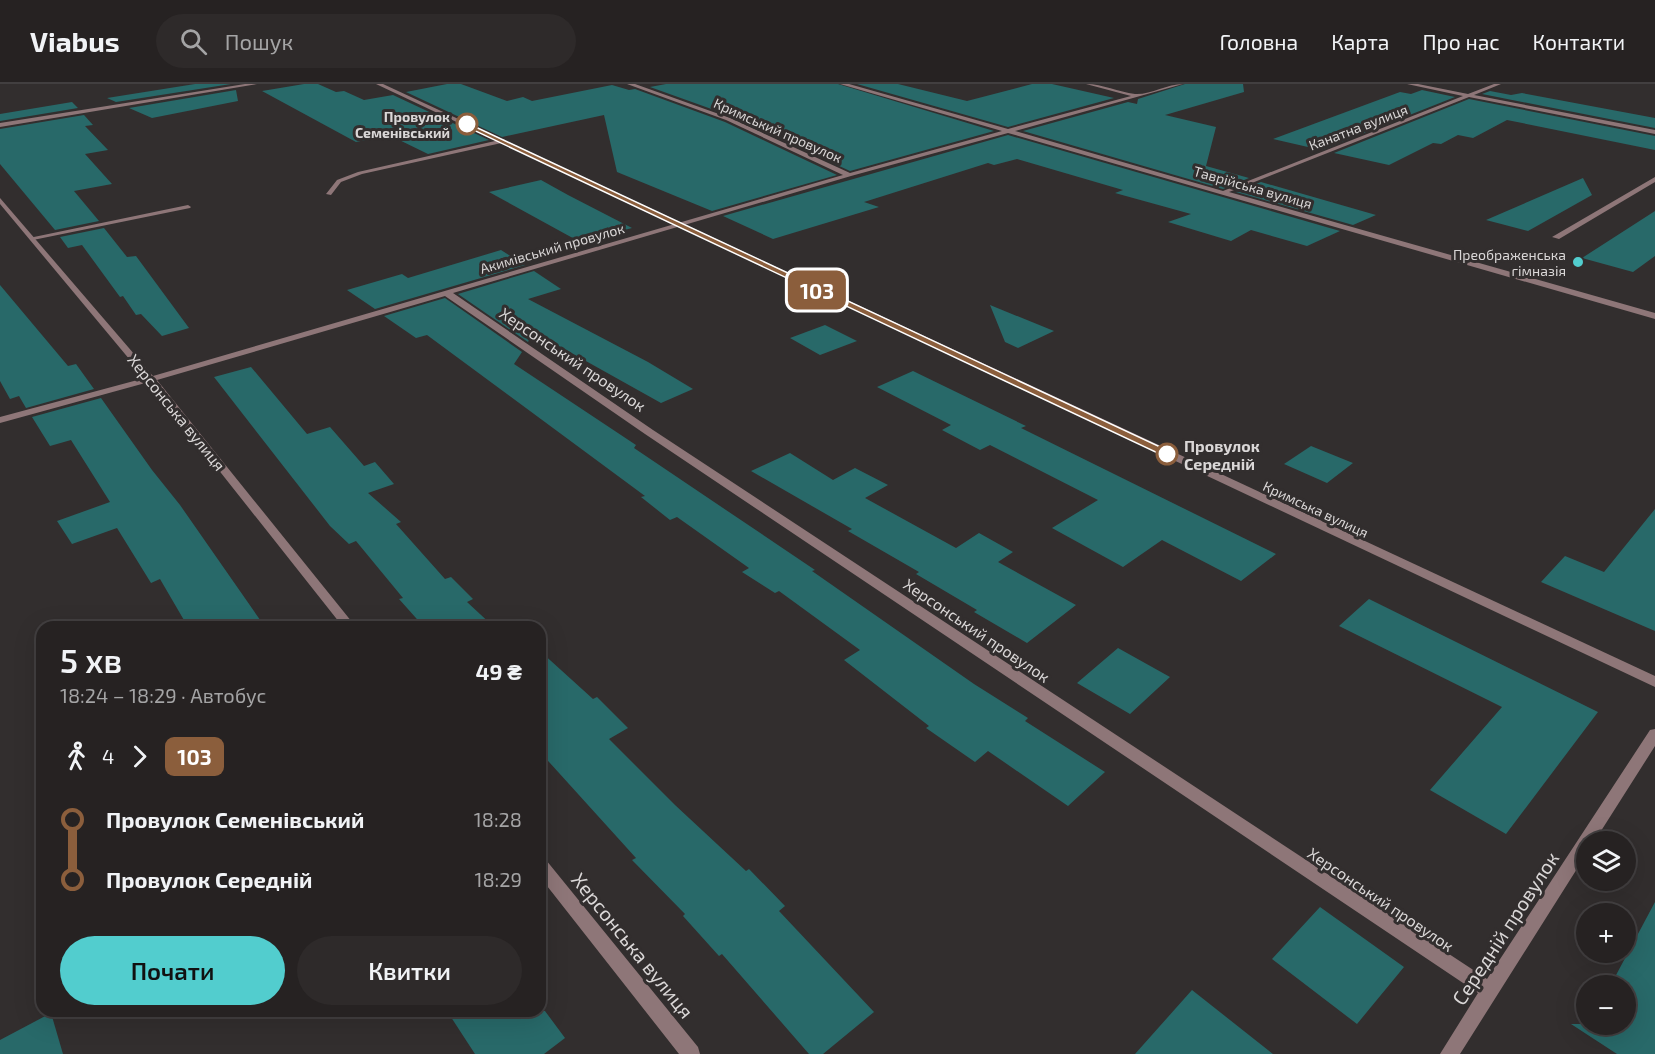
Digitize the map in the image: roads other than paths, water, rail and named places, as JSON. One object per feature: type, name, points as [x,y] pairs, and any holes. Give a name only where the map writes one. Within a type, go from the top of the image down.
[{"type":"street","points":[[0,125],[254,84]]},
{"type":"street","name":"Кримська вулиця","points":[[379,84],[1655,682]]},
{"type":"street","name":"Кримський провулок","points":[[630,84],[728,119],[849,175]]},
{"type":"street","name":"Таврійська вулиця","points":[[843,84],[1226,191],[1655,316]]},
{"type":"street","points":[[1089,84],[1139,96]]},
{"type":"street","name":"Акимівський провулок","points":[[0,420],[151,379],[849,175],[1180,84]]},
{"type":"street","points":[[1410,84],[1655,132]]},
{"type":"street","name":"Канатна вулиця","points":[[1226,191],[1498,84]]},
{"type":"street","points":[[329,194],[339,181],[360,173],[504,141]]},
{"type":"street","points":[[1556,237],[1655,179]]},
{"type":"street","name":"Херсонська вулиця","points":[[0,200],[151,379],[345,621]]},
{"type":"street","points":[[33,238],[188,207]]},
{"type":"street","name":"Херсонський провулок","points":[[447,293],[649,432],[1490,991]]},
{"type":"street","name":"Середній провулок","points":[[1449,1054],[1655,734]]},
{"type":"street","name":"Херсонська вулиця","points":[[546,873],[691,1054]]},
{"type":"place","name":"Провулок Семенівський","points":[[467,124]]},
{"type":"place","name":"Преображенська гімназія","points":[[1578,262]]},
{"type":"place","name":"Провулок Середній","points":[[1167,454]]}]
